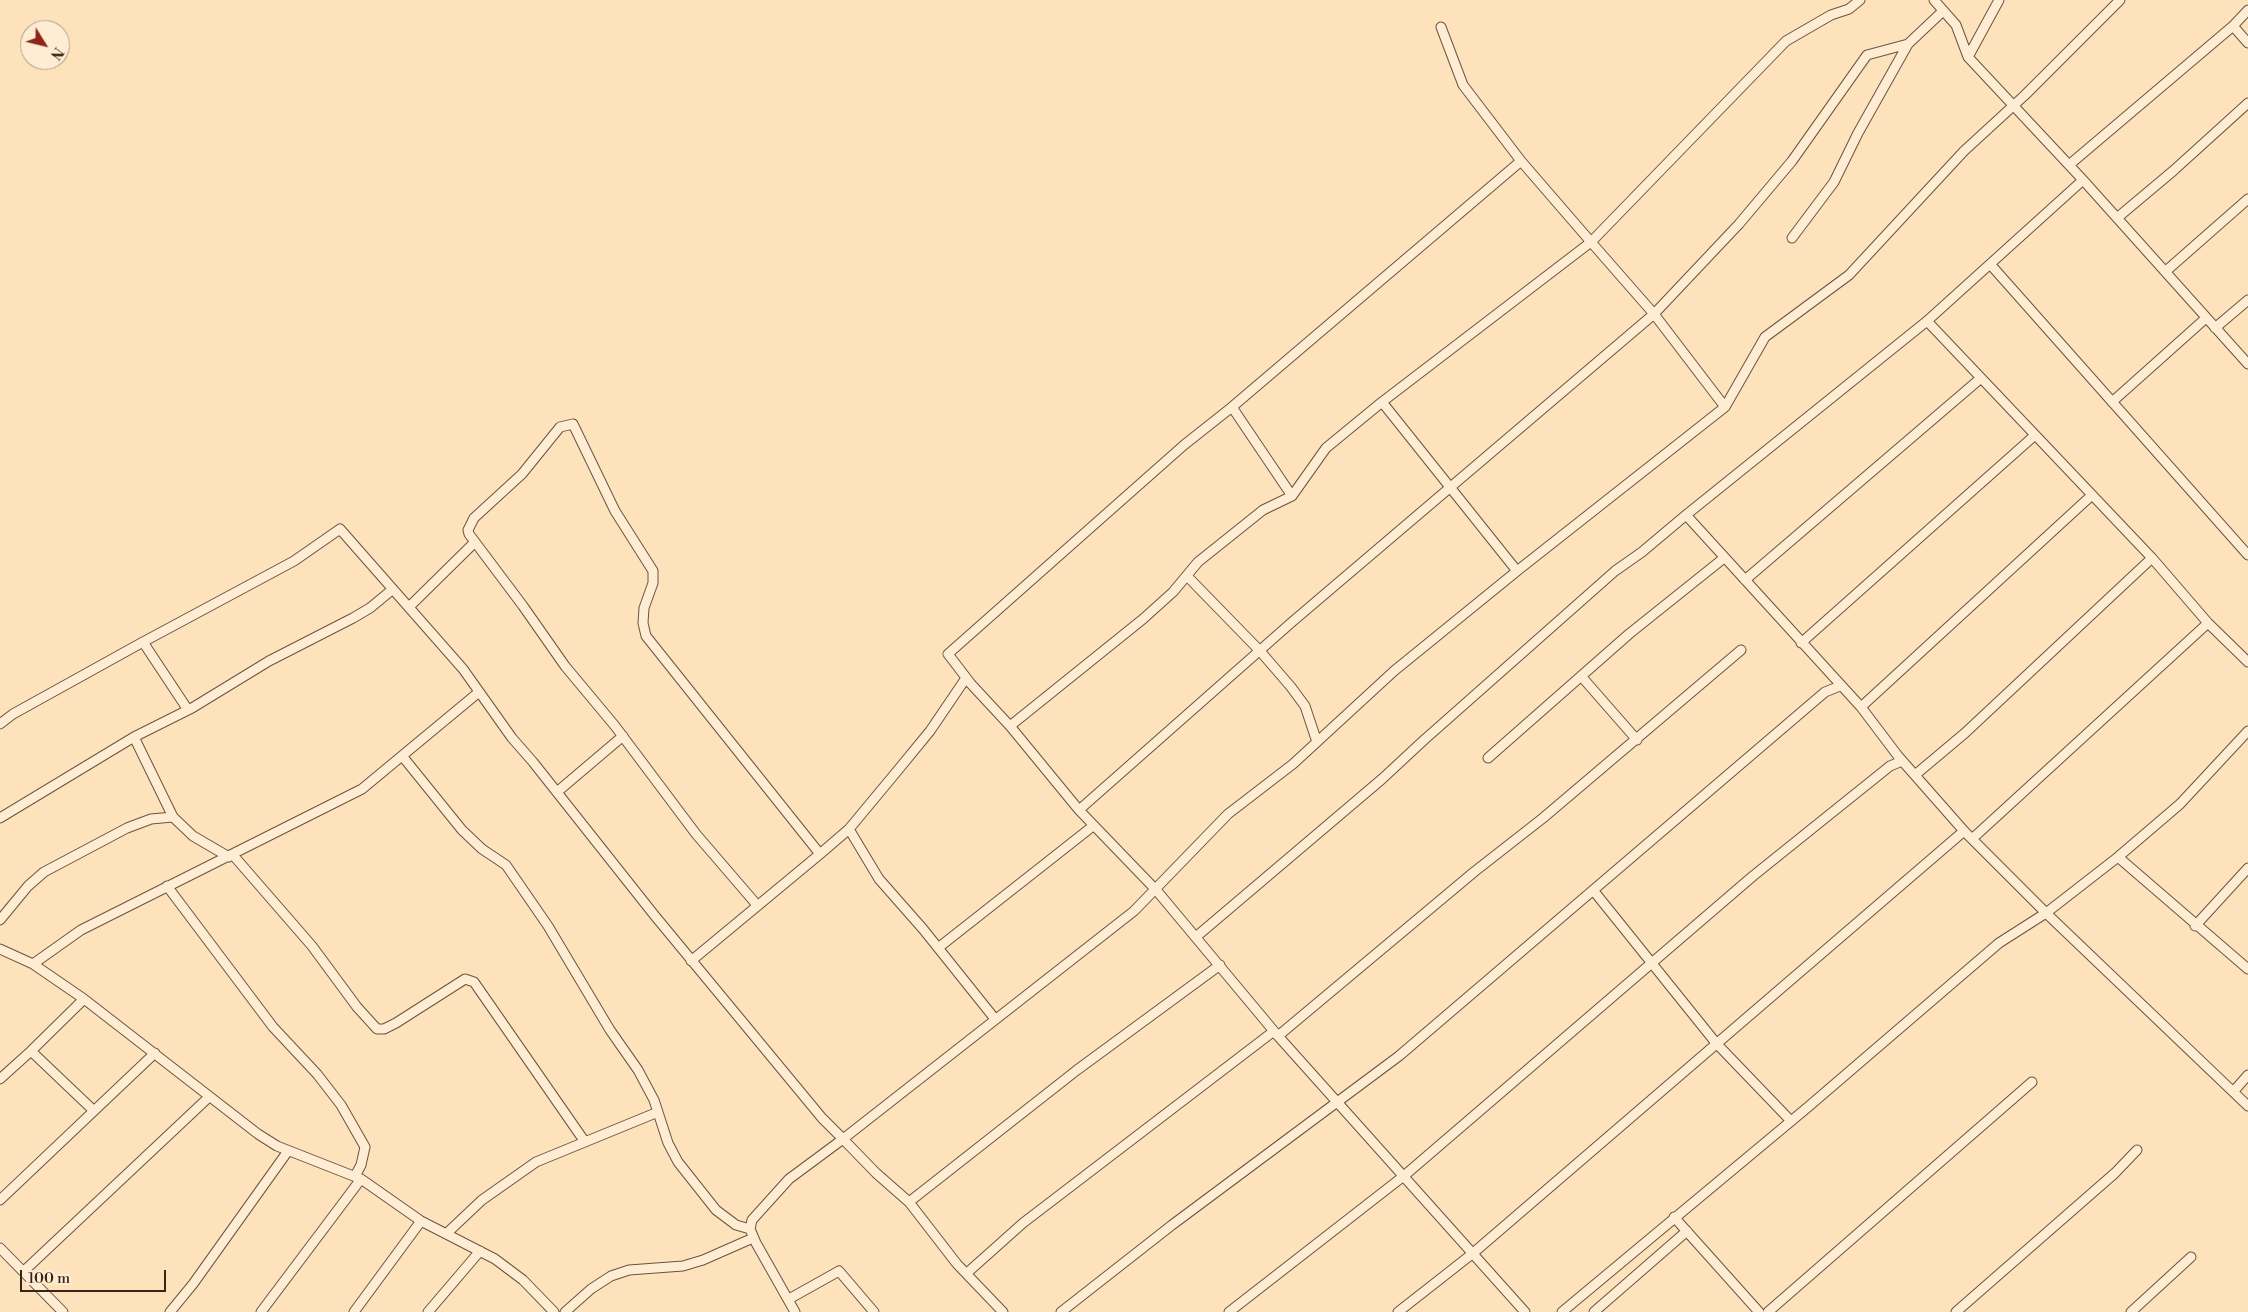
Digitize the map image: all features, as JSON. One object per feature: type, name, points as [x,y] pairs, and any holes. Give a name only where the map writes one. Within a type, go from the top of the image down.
[{"type":"street","points":[[1010,726],[1143,619],[1173,592],[1198,562],[1262,510],[1292,496],[1326,448],[1382,402],[1591,242],[1786,41],[1831,15],[1849,9],[1860,0]]},
{"type":"street","points":[[1934,0],[1956,25],[1968,57],[2166,271],[2248,364]]},
{"type":"street","points":[[1968,57],[1999,0]]},
{"type":"street","points":[[795,1312],[752,1233],[752,1220],[789,1179],[947,1059],[995,1019],[1134,911],[1157,890],[1228,814],[1294,764],[1394,671],[1725,407],[1765,336],[1849,275],[1964,152],[2014,106],[2120,0]]},
{"type":"street","points":[[2069,165],[2233,26],[2248,10]]},
{"type":"street","points":[[1792,238],[1834,182],[1858,133],[1908,44],[1943,11]]},
{"type":"street","points":[[2233,26],[2248,43]]},
{"type":"street","points":[[1441,27],[1463,85],[1521,161],[1654,314],[1725,407]]},
{"type":"street","points":[[1079,810],[1260,651],[1654,314],[1739,224],[1792,161],[1867,55],[1908,44]]},
{"type":"street","points":[[2117,218],[2173,171],[2248,103]]},
{"type":"street","points":[[1521,161],[1232,407],[1184,445],[948,654],[966,678],[1010,726],[1093,826],[1157,890],[1197,936],[1276,1034],[1405,1175],[1472,1254],[1525,1312]]},
{"type":"street","points":[[1197,936],[1382,779],[1616,571],[1927,321],[2083,180]]},
{"type":"street","points":[[2166,271],[2248,199]]},
{"type":"street","points":[[1990,264],[2248,555]]},
{"type":"street","points":[[2215,328],[2248,300]]},
{"type":"street","points":[[2112,402],[2206,318]]},
{"type":"street","points":[[1927,321],[2034,436],[2152,558],[2208,623],[2248,662]]},
{"type":"street","points":[[1745,580],[1981,378]]},
{"type":"street","points":[[1382,402],[1517,571]]},
{"type":"street","points":[[1232,407],[1292,496]]},
{"type":"street","points":[[757,905],[696,834],[622,736],[565,666],[468,530],[474,518],[522,474],[560,427],[573,424],[615,512],[653,571],[653,583],[644,608],[643,623],[646,636],[820,854]]},
{"type":"street","points":[[1801,643],[2034,436]]},
{"type":"street","points":[[1861,707],[2092,495]]},
{"type":"street","points":[[1686,515],[1861,707],[1902,761],[1964,831],[2046,913],[2248,1106]]},
{"type":"street","points":[[0,724],[13,714],[294,561],[340,528],[463,669],[512,738],[691,961],[822,1118],[876,1173],[909,1202],[957,1264],[1002,1312]]},
{"type":"street","points":[[409,607],[475,542]]},
{"type":"street","points":[[1488,758],[1629,634],[1724,558]]},
{"type":"street","points":[[1915,775],[1965,733],[2152,558]]},
{"type":"street","points":[[1187,576],[1260,651],[1305,706],[1317,742]]},
{"type":"street","points":[[0,818],[134,737],[188,710],[269,661],[370,608],[393,589]]},
{"type":"street","points":[[1972,839],[2208,623]]},
{"type":"street","points":[[143,642],[188,710]]},
{"type":"street","points":[[967,1273],[1023,1223],[1276,1034],[1543,818],[1741,650]]},
{"type":"street","points":[[1581,676],[1637,740]]},
{"type":"street","points":[[691,961],[849,829],[930,731],[966,678]]},
{"type":"street","points":[[1061,1312],[1172,1225],[1399,1056],[1825,692],[1840,686]]},
{"type":"street","points":[[33,964],[81,930],[349,797],[375,780],[480,692]]},
{"type":"street","points":[[1562,1312],[1999,943],[2046,913],[2118,857],[2180,804],[2248,731]]},
{"type":"street","points":[[557,792],[622,736]]},
{"type":"street","points":[[134,737],[173,817],[193,836],[231,856],[312,946],[356,1007],[377,1029],[384,1029],[396,1023],[464,979],[474,982],[585,1142]]},
{"type":"street","points":[[402,757],[462,830],[482,849],[506,865],[548,926],[610,1030],[638,1070],[658,1112],[668,1143],[678,1162],[716,1210],[752,1233]]},
{"type":"street","points":[[1229,1312],[1405,1175],[1652,962],[1685,937],[1753,876],[1890,766],[1902,761]]},
{"type":"street","points":[[0,920],[28,886],[44,872],[126,828],[151,819],[173,817]]},
{"type":"street","points":[[938,948],[1093,826]]},
{"type":"street","points":[[849,829],[879,879],[995,1019]]},
{"type":"street","points":[[1398,1312],[1472,1254],[1964,831]]},
{"type":"street","points":[[2118,857],[2195,926],[2248,969]]},
{"type":"street","points":[[2195,926],[2248,868]]},
{"type":"street","points":[[167,886],[273,1027],[317,1074],[341,1105],[365,1147],[358,1177],[261,1312]]},
{"type":"street","points":[[1593,890],[1716,1043],[1790,1120]]},
{"type":"street","points":[[0,950],[33,964],[84,999],[258,1134],[288,1150],[358,1177],[421,1222],[480,1251],[523,1280],[551,1311]]},
{"type":"street","points":[[909,1202],[1077,1070],[1220,965]]},
{"type":"street","points":[[0,1079],[32,1052],[84,999]]},
{"type":"street","points":[[32,1052],[93,1110]]},
{"type":"street","points":[[0,1200],[154,1053]]},
{"type":"street","points":[[2233,1092],[2248,1075]]},
{"type":"street","points":[[1768,1312],[2032,1082]]},
{"type":"street","points":[[24,1271],[208,1097]]},
{"type":"street","points":[[446,1234],[482,1200],[512,1177],[536,1162],[658,1112]]},
{"type":"street","points":[[170,1312],[199,1276],[288,1150]]},
{"type":"street","points":[[1956,1312],[2115,1173],[2137,1150]]},
{"type":"street","points":[[1674,1217],[1759,1312]]},
{"type":"street","points":[[354,1312],[421,1222]]},
{"type":"street","points":[[1594,1312],[1686,1231]]},
{"type":"street","points":[[565,1312],[591,1288],[611,1276],[644,1268],[684,1266],[720,1254],[752,1233]]},
{"type":"street","points":[[0,1248],[62,1312]]},
{"type":"street","points":[[428,1312],[480,1251]]},
{"type":"street","points":[[2131,1312],[2191,1257]]},
{"type":"street","points":[[790,1300],[839,1271],[874,1312]]}]
